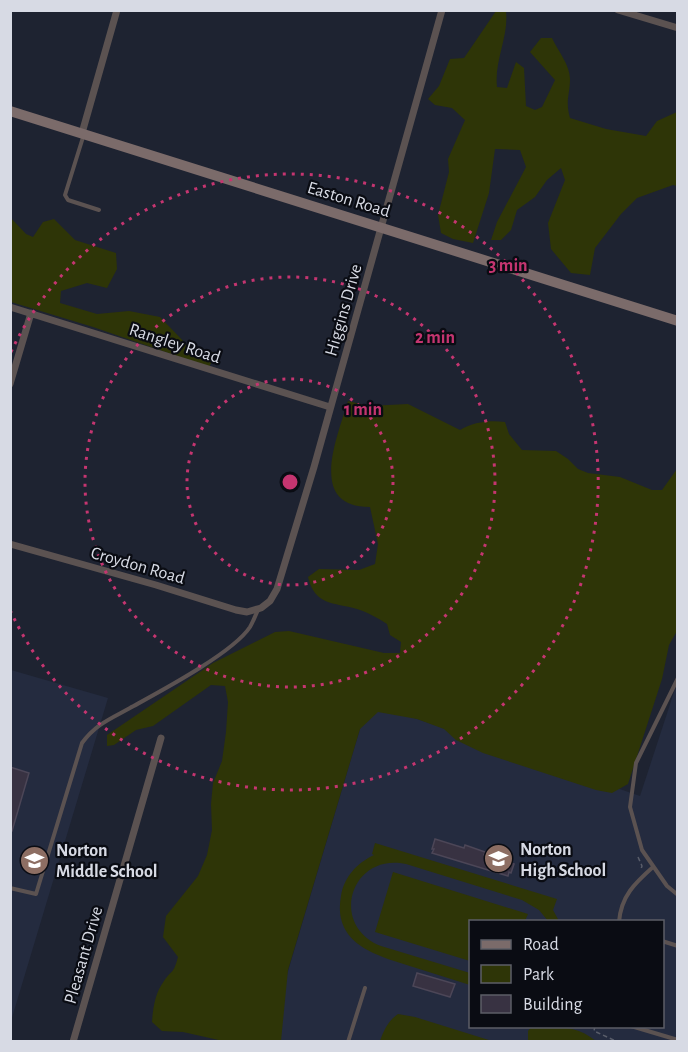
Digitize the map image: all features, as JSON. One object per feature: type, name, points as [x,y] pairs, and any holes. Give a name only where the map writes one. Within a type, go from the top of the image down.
[{"type":"street","points":[[83,133],[117,10]]},
{"type":"street","name":"Higgins Drive","points":[[258,610],[270,600],[277,590],[364,292],[380,226],[442,10]]},
{"type":"street","points":[[618,10],[678,28]]},
{"type":"street","name":"Easton Road","points":[[10,111],[678,321]]},
{"type":"street","name":"Rangley Road","points":[[10,307],[330,407]]},
{"type":"street","points":[[10,384],[31,313]]},
{"type":"street","name":"Croydon Road","points":[[10,544],[236,610],[258,610]]},
{"type":"street","name":"Pleasant Drive","points":[[73,1041],[161,738]]},
{"type":"lane","points":[[83,133],[65,195],[68,200],[99,210]]},
{"type":"lane","points":[[10,888],[36,894],[82,743],[90,732],[98,724],[138,704],[226,651],[250,628],[258,610]]},
{"type":"lane","points":[[678,678],[636,763],[630,807],[642,850],[667,886],[678,895]]},
{"type":"lane","points":[[619,920],[620,908],[632,886],[653,867]]},
{"type":"lane","points":[[348,1041],[365,988]]},
{"type":"lane","points":[[638,1028],[678,1040]]},
{"type":"path","points":[[595,1028],[594,1031],[618,1041]]},
{"type":"shaded area","name":"Norton Middle School","points":[[11,670],[108,698],[11,1021]]},
{"type":"shaded area","name":"Norton High School","points":[[677,683],[677,1041],[267,1042],[368,702],[640,796]]},
{"type":"green space","points":[[496,11],[506,11],[497,87],[507,88],[516,62],[524,68],[526,106],[535,110],[542,107],[555,80],[530,52],[541,38],[552,38],[566,63],[569,74],[570,118],[606,129],[646,136],[657,121],[677,112],[677,186],[673,185],[637,198],[621,214],[595,248],[590,275],[571,273],[551,249],[548,223],[565,180],[561,168],[547,180],[535,197],[517,210],[511,230],[501,240],[491,240],[497,222],[526,167],[520,150],[495,149],[489,193],[473,243],[453,239],[441,233],[438,215],[449,172],[448,159],[465,120],[452,108],[435,105],[428,99],[439,86],[450,59],[464,58]]},
{"type":"green space","points":[[10,217],[26,234],[33,237],[43,222],[54,219],[75,240],[116,253],[117,269],[107,288],[87,283],[61,291],[60,303],[97,314],[129,311],[160,317],[189,347],[217,353],[209,367],[93,327],[11,302]]},
{"type":"green space","points":[[348,401],[369,406],[408,404],[460,430],[481,422],[505,422],[509,434],[522,450],[556,451],[578,469],[588,473],[620,477],[652,490],[662,490],[677,469],[677,631],[669,645],[662,679],[628,784],[612,793],[596,790],[483,753],[456,740],[444,729],[417,719],[378,712],[360,729],[288,970],[281,1041],[223,1041],[183,1032],[162,1031],[152,1022],[155,1001],[158,990],[174,969],[178,957],[163,937],[166,916],[198,876],[207,855],[212,830],[213,783],[222,761],[226,732],[228,702],[225,686],[211,685],[153,726],[136,730],[114,745],[107,746],[107,735],[213,663],[275,632],[289,631],[384,653],[400,653],[401,642],[390,635],[387,624],[361,610],[320,598],[311,586],[308,577],[319,569],[359,570],[375,564],[378,544],[370,507],[351,504],[338,496],[332,483],[331,468],[334,451]]},
{"type":"green space","points":[[375,843],[557,899],[553,910],[558,920],[547,920],[539,910],[522,900],[406,864],[387,863],[371,869],[360,879],[353,893],[351,908],[355,923],[365,936],[381,946],[469,973],[469,985],[399,963],[360,946],[344,926],[340,913],[341,896],[348,877],[357,866],[374,855],[372,854]]},
{"type":"green space","points":[[393,872],[528,914],[525,920],[469,920],[469,961],[375,932]]},
{"type":"green space","points":[[398,1014],[415,1017],[492,1041],[380,1041],[387,1026]]},
{"type":"green space","points":[[530,1028],[573,1029],[596,1041],[528,1041]]},
{"type":"building","points":[[10,767],[29,773],[12,831],[10,831]]},
{"type":"building","points":[[435,839],[464,848],[465,845],[485,852],[484,855],[514,864],[511,873],[509,872],[508,876],[432,853]]},
{"type":"building","points":[[417,973],[455,984],[450,997],[413,986]]},
{"type":"place","name":"Norton High School","points":[[499,859]]},
{"type":"place","name":"Norton Middle School","points":[[35,860]]}]
